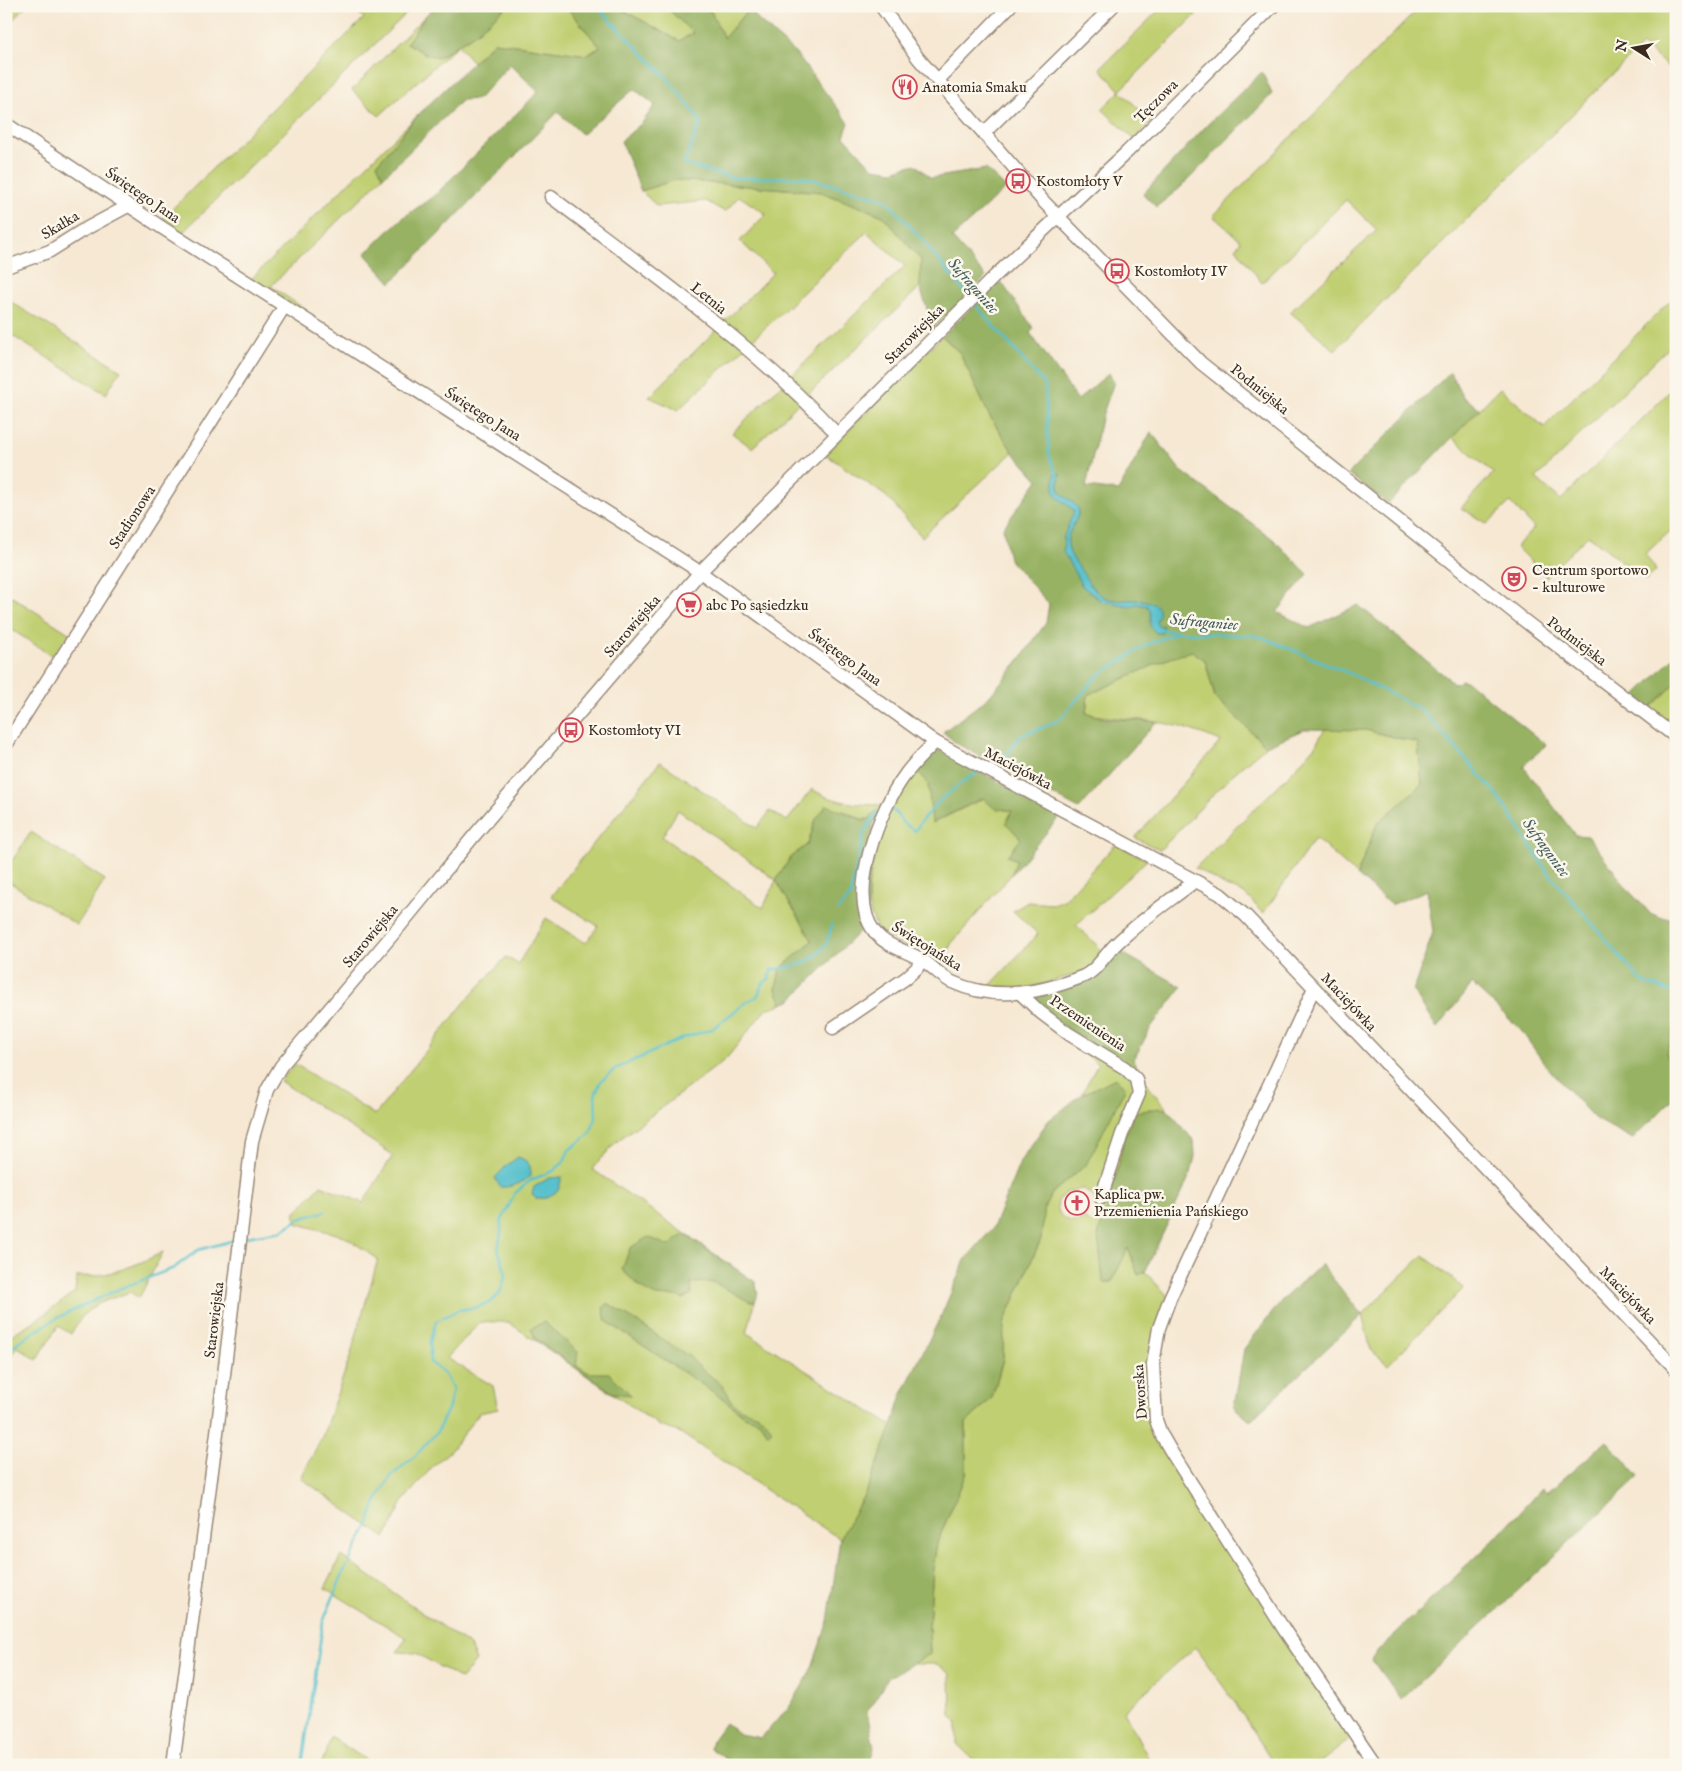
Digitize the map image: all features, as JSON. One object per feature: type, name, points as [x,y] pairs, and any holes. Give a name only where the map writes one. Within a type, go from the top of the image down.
[{"type":"street","name":"Podmiejska","points":[[881,6],[918,58],[1058,216],[1201,363],[1521,618],[1676,737]]},
{"type":"street","points":[[938,80],[1010,6]]},
{"type":"street","points":[[984,133],[1113,6]]},
{"type":"street","name":"Tęczowa","points":[[1058,216],[1127,152],[1273,6]]},
{"type":"street","name":"Świętego Jana","points":[[6,124],[284,307],[700,572],[935,742]]},
{"type":"street","name":"Letnia","points":[[551,197],[657,277],[772,370],[837,434]]},
{"type":"street","name":"Skałka","points":[[6,267],[50,251],[128,206]]},
{"type":"street","name":"Starowiejska","points":[[174,1765],[254,1132],[267,1090],[281,1066],[399,928],[473,837],[700,572],[976,295],[1058,216]]},
{"type":"street","name":"Stadionowa","points":[[6,745],[284,307]]},
{"type":"street","name":"Maciejówka","points":[[935,742],[1220,894],[1246,916],[1676,1369]]},
{"type":"street","name":"Świętojańska","points":[[935,742],[904,776],[879,821],[867,862],[863,889],[865,913],[874,931],[892,946],[927,963],[951,982],[967,988],[996,994],[1021,994],[1086,975],[1098,967],[1108,952],[1146,917],[1195,881]]},
{"type":"street","points":[[832,1028],[906,978],[917,968],[921,960]]},
{"type":"street","name":"Dworska","points":[[1314,988],[1170,1298],[1159,1328],[1153,1364],[1156,1420],[1161,1434],[1172,1453],[1285,1631],[1376,1765]]},
{"type":"street","name":"Przemienienia","points":[[1021,994],[1069,1034],[1125,1068],[1136,1079],[1139,1094],[1122,1134],[1101,1198]]},
{"type":"green space","points":[[6,6],[26,6],[6,27]]},
{"type":"green space","points":[[351,6],[414,6],[181,234],[160,221],[364,18]]},
{"type":"green space","points":[[435,6],[507,6],[477,32],[438,58],[423,53],[407,43],[426,15]]},
{"type":"green space","points":[[507,6],[563,6],[569,10],[600,47],[588,55],[494,42],[473,62],[458,45],[379,116],[352,90],[426,15],[407,43],[438,58],[477,32]]},
{"type":"green space","points":[[563,6],[616,6],[679,41],[693,33],[665,6],[708,6],[724,38],[750,7],[757,19],[796,54],[849,123],[844,136],[873,168],[893,171],[915,164],[931,178],[986,169],[1006,188],[952,238],[986,277],[933,328],[920,287],[921,260],[883,216],[821,192],[675,180],[641,191],[621,141],[642,123],[655,105],[634,89],[582,134],[558,112],[391,283],[365,254],[400,220],[435,195],[538,92],[510,64],[478,99],[462,100],[383,177],[377,164],[418,115],[494,42],[587,55],[600,47],[569,10]]},
{"type":"green space","points":[[616,6],[665,6],[694,33],[679,41]]},
{"type":"green space","points":[[708,6],[749,6],[750,7],[724,38]]},
{"type":"green space","points":[[1163,6],[1205,6],[1120,91],[1100,68]]},
{"type":"green space","points":[[1421,6],[1676,6],[1676,73],[1642,45],[1335,350],[1290,312],[1377,230],[1346,200],[1262,283],[1236,248],[1241,241],[1213,216]]},
{"type":"green space","points":[[1262,72],[1272,94],[1180,188],[1156,207],[1143,194],[1207,125]]},
{"type":"green space","points":[[1120,91],[1152,121],[1134,139],[1102,109]]},
{"type":"green space","points":[[418,115],[377,164],[383,177],[271,286],[306,310],[303,313],[251,279]]},
{"type":"green space","points":[[675,180],[822,192],[883,216],[921,260],[920,287],[752,448],[732,433],[905,266],[867,232],[678,410],[649,397],[773,273],[740,241],[766,214],[739,196],[725,212],[706,201],[657,206],[641,191]]},
{"type":"green space","points":[[1002,283],[1034,329],[1030,333],[1078,400],[1109,373],[1114,382],[1101,419],[1086,487],[1118,491],[1151,432],[1180,470],[1273,539],[1308,574],[1277,612],[1309,628],[1358,605],[1455,684],[1462,680],[1468,682],[1546,745],[1523,766],[1575,835],[1588,836],[1629,891],[1650,913],[1662,918],[1676,918],[1676,1023],[1666,1053],[1676,1073],[1676,1096],[1633,1139],[1594,1118],[1547,1067],[1520,1029],[1472,984],[1437,1028],[1413,991],[1433,932],[1427,890],[1391,905],[1357,875],[1377,824],[1422,784],[1418,743],[1366,730],[1305,729],[1266,746],[1215,697],[1205,660],[1192,651],[1165,660],[1088,695],[1086,713],[1104,718],[1156,722],[1079,809],[956,743],[943,732],[988,698],[1021,658],[1046,623],[1049,604],[1009,559],[1003,528],[1038,480],[1013,452],[989,415],[960,353],[942,336],[997,284]]},
{"type":"green space","points":[[1676,295],[1676,340],[1536,478],[1561,500],[1676,385],[1676,526],[1645,554],[1656,570],[1646,580],[1588,535],[1546,577],[1516,547],[1534,528],[1510,502],[1487,524],[1461,508],[1493,473],[1452,437],[1500,388],[1544,427]]},
{"type":"green space","points":[[6,299],[121,370],[106,394],[6,332]]},
{"type":"green space","points":[[942,336],[960,353],[989,415],[1013,452],[922,537],[886,496],[825,454]]},
{"type":"green space","points":[[1450,372],[1463,397],[1480,409],[1388,504],[1348,474]]},
{"type":"green space","points":[[6,593],[72,635],[57,659],[6,626]]},
{"type":"green space","points":[[1192,651],[1205,660],[1215,697],[1266,746],[1232,775],[1160,850],[1135,838],[1221,741],[1165,723],[1086,713],[1088,695],[1165,660]]},
{"type":"green space","points":[[1676,655],[1676,683],[1650,708],[1634,697]]},
{"type":"green space","points":[[1676,683],[1676,711],[1666,721],[1650,708]]},
{"type":"green space","points":[[1325,729],[1366,730],[1418,743],[1422,784],[1377,824],[1357,875],[1315,838],[1263,914],[1243,893],[1226,886],[1195,868],[1288,776],[1315,746]]},
{"type":"green space","points":[[935,748],[1061,815],[1011,875],[1017,860],[1007,856],[1021,839],[1006,823],[1012,811],[994,808],[983,798],[932,823],[928,784],[916,769]]},
{"type":"green space","points":[[660,762],[757,828],[770,811],[787,821],[812,789],[820,794],[856,804],[884,805],[870,819],[860,818],[842,810],[816,819],[808,844],[791,857],[788,902],[803,922],[813,941],[780,969],[776,989],[782,1004],[766,1009],[726,1059],[616,1142],[592,1169],[755,1282],[751,1302],[755,1302],[747,1333],[892,1426],[869,1486],[840,1539],[679,1432],[660,1426],[508,1322],[480,1322],[447,1358],[493,1386],[498,1409],[479,1413],[451,1450],[433,1466],[404,1500],[385,1538],[301,1478],[322,1437],[350,1357],[378,1259],[344,1236],[298,1224],[294,1214],[321,1185],[363,1203],[393,1155],[280,1081],[295,1064],[375,1115],[465,1002],[506,957],[518,964],[546,918],[586,943],[598,926],[551,896]],"holes":[[[678,810],[776,880],[763,908],[662,837]]]},
{"type":"green space","points":[[916,769],[928,784],[933,823],[984,798],[994,808],[1012,811],[1021,839],[1007,856],[1017,860],[1011,875],[951,944],[948,952],[940,962],[941,966],[954,976],[952,978],[877,929],[870,912],[867,889],[882,822],[906,779]]},
{"type":"green space","points":[[827,805],[862,820],[868,820],[877,810],[878,815],[873,825],[866,925],[790,1001],[782,1004],[776,989],[780,969],[812,941],[776,880],[791,857],[808,844],[816,819]]},
{"type":"green space","points":[[31,832],[105,880],[77,925],[6,880],[6,870]]},
{"type":"green space","points":[[1116,844],[1147,860],[1076,925],[1104,952],[1087,971],[1026,989],[987,989],[1038,934],[1013,911],[1028,902],[1052,904],[1064,900]]},
{"type":"green space","points":[[1117,950],[1182,987],[1151,1027],[1134,1059],[1136,1064],[1130,1066],[1061,1025],[1035,999],[1039,994],[1079,980]]},
{"type":"green space","points":[[1676,1023],[1676,1073],[1666,1053]]},
{"type":"green space","points":[[1054,1028],[1130,1066],[1136,1064],[1141,1077],[1168,1110],[1160,1108],[1125,1134],[1115,1179],[1103,1282],[1112,1282],[1128,1247],[1138,1275],[1145,1272],[1168,1296],[1155,1332],[1156,1433],[1354,1736],[1317,1765],[1275,1765],[1233,1700],[1195,1647],[1124,1711],[1152,1765],[979,1765],[957,1744],[957,1722],[951,1716],[950,1674],[937,1664],[913,1664],[930,1654],[929,1626],[933,1568],[937,1543],[966,1474],[966,1423],[992,1398],[1003,1359],[1004,1323],[1041,1239],[1045,1206],[1053,1192],[1086,1165],[1116,1078],[1081,1095],[1098,1064]],"holes":[[[1083,1189],[1096,1199],[1100,1199],[1098,1209],[1096,1215],[1089,1223],[1085,1218],[1077,1222],[1069,1221],[1058,1211],[1061,1197],[1069,1192]]]},
{"type":"green space","points":[[1116,1078],[1125,1089],[1086,1165],[1053,1192],[1045,1206],[1041,1239],[1004,1323],[1003,1359],[992,1398],[966,1423],[966,1474],[937,1543],[933,1568],[929,1626],[930,1654],[889,1677],[867,1712],[874,1748],[869,1765],[735,1765],[710,1748],[712,1741],[725,1723],[739,1734],[761,1738],[790,1706],[810,1673],[828,1621],[840,1539],[869,1486],[903,1392],[941,1316],[965,1260],[993,1228],[1021,1160],[1048,1121],[1081,1095]]},
{"type":"green space","points":[[1160,1108],[1168,1110],[1194,1141],[1195,1156],[1191,1173],[1145,1272],[1138,1275],[1128,1248],[1112,1282],[1103,1282],[1098,1235],[1115,1179],[1125,1134],[1136,1112]]},
{"type":"green space","points":[[684,1234],[755,1282],[758,1292],[755,1302],[750,1302],[713,1282],[691,1283],[692,1294],[683,1299],[676,1296],[657,1296],[643,1289],[622,1270],[630,1248],[648,1237],[669,1246]]},
{"type":"green space","points":[[163,1252],[139,1298],[130,1292],[102,1302],[83,1316],[71,1334],[58,1326],[37,1360],[18,1347],[6,1361],[6,1338],[41,1317],[75,1292],[77,1276],[110,1273],[133,1266]]},
{"type":"green space","points":[[1423,1255],[1464,1288],[1388,1365],[1371,1350],[1362,1315]]},
{"type":"green space","points":[[1321,1264],[1362,1315],[1250,1421],[1234,1407],[1244,1349],[1282,1300]]},
{"type":"green space","points":[[608,1303],[690,1357],[721,1385],[733,1403],[739,1408],[764,1419],[772,1431],[768,1434],[759,1421],[744,1416],[722,1398],[606,1321],[603,1308]]},
{"type":"green space","points":[[544,1322],[578,1352],[576,1365],[589,1373],[609,1373],[631,1395],[613,1393],[535,1339],[531,1328]]},
{"type":"green space","points":[[1607,1441],[1639,1477],[1401,1700],[1372,1660],[1376,1652],[1494,1540],[1542,1488],[1547,1493]]},
{"type":"green space","points":[[341,1556],[470,1646],[476,1661],[461,1679],[416,1653],[397,1652],[406,1638],[325,1588]]},
{"type":"green space","points":[[331,1737],[374,1765],[321,1765]]},
{"type":"water","points":[[1060,473],[1059,489],[1061,493],[1071,500],[1079,510],[1068,538],[1070,554],[1093,588],[1104,597],[1118,600],[1146,601],[1159,608],[1156,622],[1158,625],[1163,626],[1162,633],[1156,633],[1150,626],[1150,611],[1147,606],[1137,604],[1130,606],[1101,601],[1082,586],[1063,552],[1064,536],[1074,511],[1055,493],[1055,474]]},
{"type":"water","points":[[518,1157],[529,1164],[531,1176],[509,1187],[500,1187],[495,1178]]},
{"type":"water","points":[[562,1177],[558,1191],[546,1198],[536,1199],[532,1194],[534,1187],[549,1178]]},
{"type":"waterway","name":"Sufraganiec","points":[[596,6],[667,78],[701,121],[684,164],[734,178],[804,177],[885,199],[918,235],[968,296]]},
{"type":"waterway","name":"Sufraganiec","points":[[973,302],[1045,385],[1049,455],[1057,475]]},
{"type":"waterway","name":"Sufraganiec","points":[[1160,629],[1179,632],[1259,636],[1349,673],[1422,710],[1495,792],[1547,871],[1642,982],[1676,993]]},
{"type":"waterway","points":[[988,765],[1008,753],[1020,736],[1060,719],[1096,677],[1146,645],[1178,632]]},
{"type":"waterway","points":[[888,809],[895,812],[903,823],[915,831],[928,813],[944,797],[980,771]]},
{"type":"waterway","points":[[838,910],[850,897],[864,832],[878,812]]},
{"type":"waterway","points":[[302,1765],[323,1622],[344,1571],[368,1526],[375,1504],[391,1476],[415,1456],[437,1432],[449,1407],[453,1389],[444,1373],[430,1362],[430,1341],[436,1321],[458,1310],[474,1308],[491,1302],[500,1293],[506,1274],[498,1249],[501,1222],[515,1193],[531,1180],[553,1171],[563,1163],[569,1150],[590,1134],[596,1117],[595,1095],[601,1081],[615,1069],[683,1038],[712,1029],[748,1001],[758,996],[762,984],[769,979],[771,970],[801,964],[820,952],[826,944],[833,924]]},
{"type":"waterway","points":[[246,1237],[281,1231],[299,1219],[326,1211]]},
{"type":"waterway","points":[[6,1354],[18,1342],[57,1318],[119,1289],[174,1268],[198,1250],[235,1240]]},
{"type":"place","name":"Anatomia Smaku","points":[[905,87]]},
{"type":"place","name":"Kostomłoty V","points":[[1018,181]]},
{"type":"place","name":"Kostomłoty IV","points":[[1117,271]]},
{"type":"place","name":"Centrum sportowo - kulturowe","points":[[1514,579]]},
{"type":"place","name":"abc Po sąsiedzku","points":[[689,605]]},
{"type":"place","name":"Kostomłoty VI","points":[[571,730]]},
{"type":"place","name":"Kaplica pw. Przemienienia Pańskiego","points":[[1077,1203]]}]
